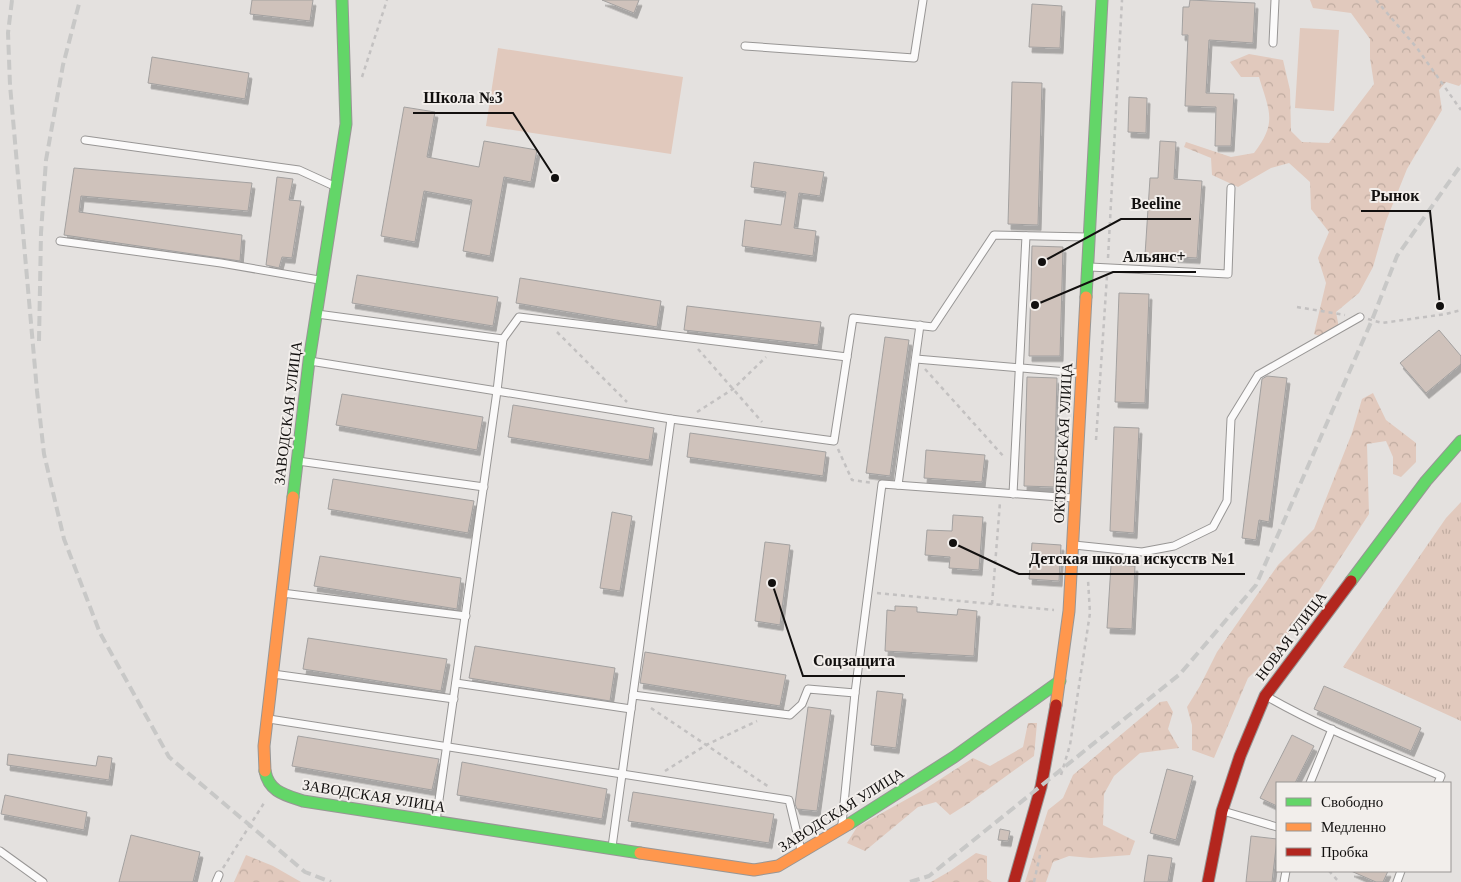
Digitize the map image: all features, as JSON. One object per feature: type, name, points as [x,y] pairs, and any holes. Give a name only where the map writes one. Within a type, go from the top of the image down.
[{"type":"street","name":"ЗАВОДСКАЯ УЛИЦА","points":[[342,0],[346,124],[309,361],[267,719],[263,768],[273,788],[284,795],[303,801],[754,870],[778,866],[841,829],[954,757],[1060,682]]},
{"type":"street","name":"ОКТЯБРЬСКАЯ УЛИЦА","points":[[1014,882],[1040,787],[1060,682],[1069,611],[1102,0]]},
{"type":"street","name":"НОВАЯ УЛИЦА","points":[[1208,882],[1222,811],[1240,756],[1265,696],[1426,481],[1461,441]]},
{"type":"lane","points":[[746,46],[914,58],[923,0]]},
{"type":"lane","points":[[1273,43],[1275,0]]},
{"type":"lane","points":[[86,140],[299,170],[336,187]]},
{"type":"lane","points":[[1087,267],[1228,274],[1232,188]]},
{"type":"lane","points":[[309,361],[671,419],[834,441],[853,318],[933,327],[994,235],[1089,236]]},
{"type":"lane","points":[[1013,494],[1026,236]]},
{"type":"lane","points":[[60,241],[221,263],[322,281]]},
{"type":"lane","points":[[316,314],[503,339]]},
{"type":"lane","points":[[436,822],[484,487],[503,339],[519,317],[847,357]]},
{"type":"lane","points":[[1073,545],[1142,552],[1174,546],[1213,527],[1227,501],[1230,418],[1258,374],[1360,317]]},
{"type":"lane","points":[[898,485],[920,325]]},
{"type":"lane","points":[[916,359],[1082,373]]},
{"type":"lane","points":[[612,848],[671,419]]},
{"type":"lane","points":[[297,461],[484,487]]},
{"type":"lane","points":[[841,829],[855,693],[882,484],[1076,498]]},
{"type":"lane","points":[[282,592],[466,616]]},
{"type":"lane","points":[[273,674],[454,699]]},
{"type":"lane","points":[[456,683],[631,709]]},
{"type":"lane","points":[[633,695],[790,715],[802,704],[808,689],[855,693]]},
{"type":"lane","points":[[1265,696],[1288,709],[1441,776],[1438,782]]},
{"type":"lane","points":[[267,719],[789,800],[802,852]]},
{"type":"lane","points":[[1310,782],[1332,729]]},
{"type":"lane","points":[[1222,811],[1276,828]]},
{"type":"lane","points":[[0,851],[43,882]]},
{"type":"path","points":[[361,80],[387,0]]},
{"type":"path","points":[[1376,0],[1417,48],[1461,110]]},
{"type":"path","points":[[1297,306],[1360,317],[1382,323],[1446,314],[1461,310]]},
{"type":"path","points":[[545,320],[639,414]]},
{"type":"path","points":[[689,338],[770,432]]},
{"type":"path","points":[[683,420],[733,389],[775,349]]},
{"type":"path","points":[[916,359],[1014,469]]},
{"type":"path","points":[[834,441],[852,480],[882,484]]},
{"type":"path","points":[[992,604],[1001,493]]},
{"type":"path","points":[[868,593],[1090,613]]},
{"type":"path","points":[[633,695],[772,789]]},
{"type":"path","points":[[652,779],[706,745],[774,713]]},
{"type":"path","points":[[217,878],[273,788]]},
{"type":"path","points":[[1329,872],[1339,882]]},
{"type":"green space","points":[[1310,0],[1461,0],[1461,84],[1459,86],[1446,82],[1439,90],[1442,110],[1407,169],[1386,221],[1373,267],[1359,293],[1336,312],[1339,328],[1330,340],[1314,334],[1326,283],[1318,258],[1329,232],[1311,209],[1310,182],[1289,163],[1271,168],[1238,187],[1212,175],[1211,158],[1184,147],[1186,142],[1231,157],[1254,153],[1262,142],[1269,124],[1269,116],[1259,77],[1241,77],[1230,62],[1249,54],[1283,60],[1290,90],[1291,131],[1302,142],[1329,143],[1374,84],[1370,58],[1370,39],[1351,13],[1313,8]]},
{"type":"green space","points":[[1300,28],[1339,30],[1334,111],[1295,108]]},
{"type":"green space","points":[[498,48],[683,77],[671,154],[486,126]]},
{"type":"green space","points":[[1373,393],[1386,420],[1416,443],[1416,462],[1401,477],[1393,474],[1393,457],[1386,441],[1367,444],[1369,514],[1300,620],[1273,654],[1248,678],[1214,758],[1192,750],[1192,725],[1187,707],[1217,652],[1278,565],[1314,529],[1352,433],[1362,399]]},
{"type":"green space","points":[[1461,502],[1461,721],[1343,667],[1446,518]]},
{"type":"green space","points":[[1167,701],[1173,712],[1168,729],[1179,748],[1140,753],[1114,776],[1104,794],[1103,825],[1135,841],[1130,855],[1091,858],[1069,856],[1053,862],[1046,882],[1025,882],[1048,810],[1063,798],[1073,775],[1160,702]]},
{"type":"green space","points":[[1028,723],[1037,723],[1034,756],[969,803],[950,815],[936,802],[918,807],[865,851],[847,843],[857,827],[925,789],[973,758],[990,766],[1023,747]]},
{"type":"green space","points":[[976,853],[987,856],[987,879],[992,882],[931,882],[950,871]]},
{"type":"green space","points":[[246,855],[273,866],[301,882],[234,882]]},
{"type":"building","points":[[252,0],[313,0],[310,21],[250,14]]},
{"type":"building","points":[[602,0],[639,0],[634,13]]},
{"type":"building","points":[[1190,0],[1255,3],[1253,43],[1209,40],[1206,93],[1234,94],[1231,146],[1215,146],[1216,107],[1185,106],[1188,35],[1182,35],[1183,7],[1189,7]]},
{"type":"building","points":[[1032,4],[1062,6],[1060,48],[1029,47]]},
{"type":"building","points":[[152,57],[249,73],[245,99],[148,83]]},
{"type":"building","points":[[1012,82],[1042,83],[1038,225],[1008,224]]},
{"type":"building","points":[[1129,97],[1147,98],[1146,133],[1128,132]]},
{"type":"building","points":[[404,107],[435,112],[427,157],[479,167],[484,141],[537,150],[531,182],[504,177],[490,256],[463,251],[472,200],[424,191],[415,242],[381,236]]},
{"type":"building","points":[[1160,141],[1176,142],[1174,179],[1202,181],[1197,258],[1145,255],[1150,178],[1158,178]]},
{"type":"building","points":[[754,162],[824,172],[820,196],[799,193],[794,228],[816,231],[813,256],[742,246],[745,220],[781,225],[786,192],[751,187]]},
{"type":"building","points":[[74,168],[252,183],[248,211],[81,196],[79,212],[242,235],[240,261],[64,235]]},
{"type":"building","points":[[277,177],[293,179],[289,200],[301,201],[292,258],[282,257],[279,268],[266,265]]},
{"type":"building","points":[[1032,246],[1063,247],[1060,356],[1029,356]]},
{"type":"building","points":[[357,275],[498,297],[493,326],[352,303]]},
{"type":"building","points":[[520,278],[661,301],[657,327],[516,303]]},
{"type":"building","points":[[1119,293],[1149,294],[1145,403],[1115,402]]},
{"type":"building","points":[[687,306],[821,322],[818,345],[684,330]]},
{"type":"building","points":[[1439,330],[1461,356],[1461,364],[1426,393],[1400,363]]},
{"type":"building","points":[[885,337],[909,340],[890,476],[866,473]]},
{"type":"building","points":[[1267,376],[1287,378],[1269,522],[1259,520],[1256,540],[1242,538],[1262,379]]},
{"type":"building","points":[[1027,377],[1057,378],[1054,487],[1024,486]]},
{"type":"building","points":[[342,394],[483,417],[477,450],[336,425]]},
{"type":"building","points":[[513,405],[654,428],[649,460],[508,437]]},
{"type":"building","points":[[1114,427],[1139,428],[1134,533],[1110,531]]},
{"type":"building","points":[[690,433],[826,452],[823,476],[687,457]]},
{"type":"building","points":[[926,450],[985,455],[982,482],[924,478]]},
{"type":"building","points":[[333,479],[474,501],[468,533],[328,509]]},
{"type":"building","points":[[612,512],[632,516],[620,591],[600,588]]},
{"type":"building","points":[[953,515],[983,517],[979,570],[949,568],[950,557],[925,555],[927,530],[952,531]]},
{"type":"building","points":[[765,542],[790,545],[780,625],[755,621]]},
{"type":"building","points":[[1032,543],[1061,545],[1059,581],[1029,579]]},
{"type":"building","points":[[320,556],[461,578],[457,609],[314,586]]},
{"type":"building","points":[[1111,565],[1135,566],[1132,629],[1107,628]]},
{"type":"building","points":[[895,606],[917,607],[917,612],[957,615],[958,609],[977,611],[974,656],[885,651],[887,610],[895,611]]},
{"type":"building","points":[[308,638],[447,659],[441,691],[303,669]]},
{"type":"building","points":[[475,646],[615,668],[610,701],[469,678]]},
{"type":"building","points":[[645,652],[786,675],[780,706],[640,683]]},
{"type":"building","points":[[1324,686],[1421,728],[1411,751],[1314,709]]},
{"type":"building","points":[[877,691],[903,694],[896,748],[871,745]]},
{"type":"building","points":[[808,707],[831,710],[817,811],[797,809],[795,804]]},
{"type":"building","points":[[1292,735],[1314,746],[1296,782],[1276,782],[1276,806],[1260,798]]},
{"type":"building","points":[[298,736],[439,759],[432,790],[292,766]]},
{"type":"building","points":[[8,754],[96,766],[98,756],[112,758],[109,780],[7,765]]},
{"type":"building","points":[[462,762],[607,789],[602,819],[457,795]]},
{"type":"building","points":[[1167,769],[1193,776],[1176,840],[1150,833]]},
{"type":"building","points":[[633,792],[774,814],[769,843],[628,821]]},
{"type":"building","points":[[5,795],[87,812],[84,830],[1,814]]},
{"type":"building","points":[[1000,829],[1010,831],[1008,841],[998,840]]},
{"type":"building","points":[[131,835],[200,852],[193,882],[119,882]]},
{"type":"building","points":[[1251,836],[1276,839],[1272,882],[1246,882]]},
{"type":"building","points":[[1148,855],[1172,858],[1168,882],[1144,882]]},
{"type":"building","points":[[1353,872],[1388,872],[1383,882],[1376,882]]},
{"type":"railway","points":[[12,0],[8,33],[10,85],[37,391],[44,454],[64,539],[100,633],[169,757],[305,872],[331,882]]},
{"type":"railway","points":[[39,341],[41,233],[46,160],[63,65],[80,0]]},
{"type":"railway","points":[[910,882],[929,876],[1180,674],[1256,585],[1372,320],[1397,256],[1461,165]]},
{"type":"traffic: fast","points":[[293,497],[309,361],[346,124],[342,0]]},
{"type":"traffic: fast","points":[[1086,297],[1102,0]]},
{"type":"traffic: fast","points":[[1351,581],[1426,481],[1461,441]]},
{"type":"traffic: fast","points":[[849,824],[954,757],[1060,681]]},
{"type":"traffic: fast","points":[[265,771],[270,784],[279,792],[303,801],[640,853]]},
{"type":"traffic: slow","points":[[1056,705],[1069,611],[1086,297]]},
{"type":"traffic: slow","points":[[265,771],[264,746],[293,497]]},
{"type":"traffic: slow","points":[[640,853],[754,870],[778,866],[849,824]]},
{"type":"traffic: jam","points":[[1208,882],[1222,811],[1240,756],[1265,696],[1351,581]]},
{"type":"traffic: jam","points":[[1014,882],[1041,787],[1056,705]]},
{"type":"place","name":"Школа №3","points":[[555,178]]},
{"type":"place","name":"Beeline","points":[[1042,262]]},
{"type":"place","name":"Альянс+","points":[[1035,305]]},
{"type":"place","name":"Рынок","points":[[1440,306]]},
{"type":"place","name":"Детская школа искусств №1","points":[[953,543]]},
{"type":"place","name":"Соцзащита","points":[[772,583]]}]
